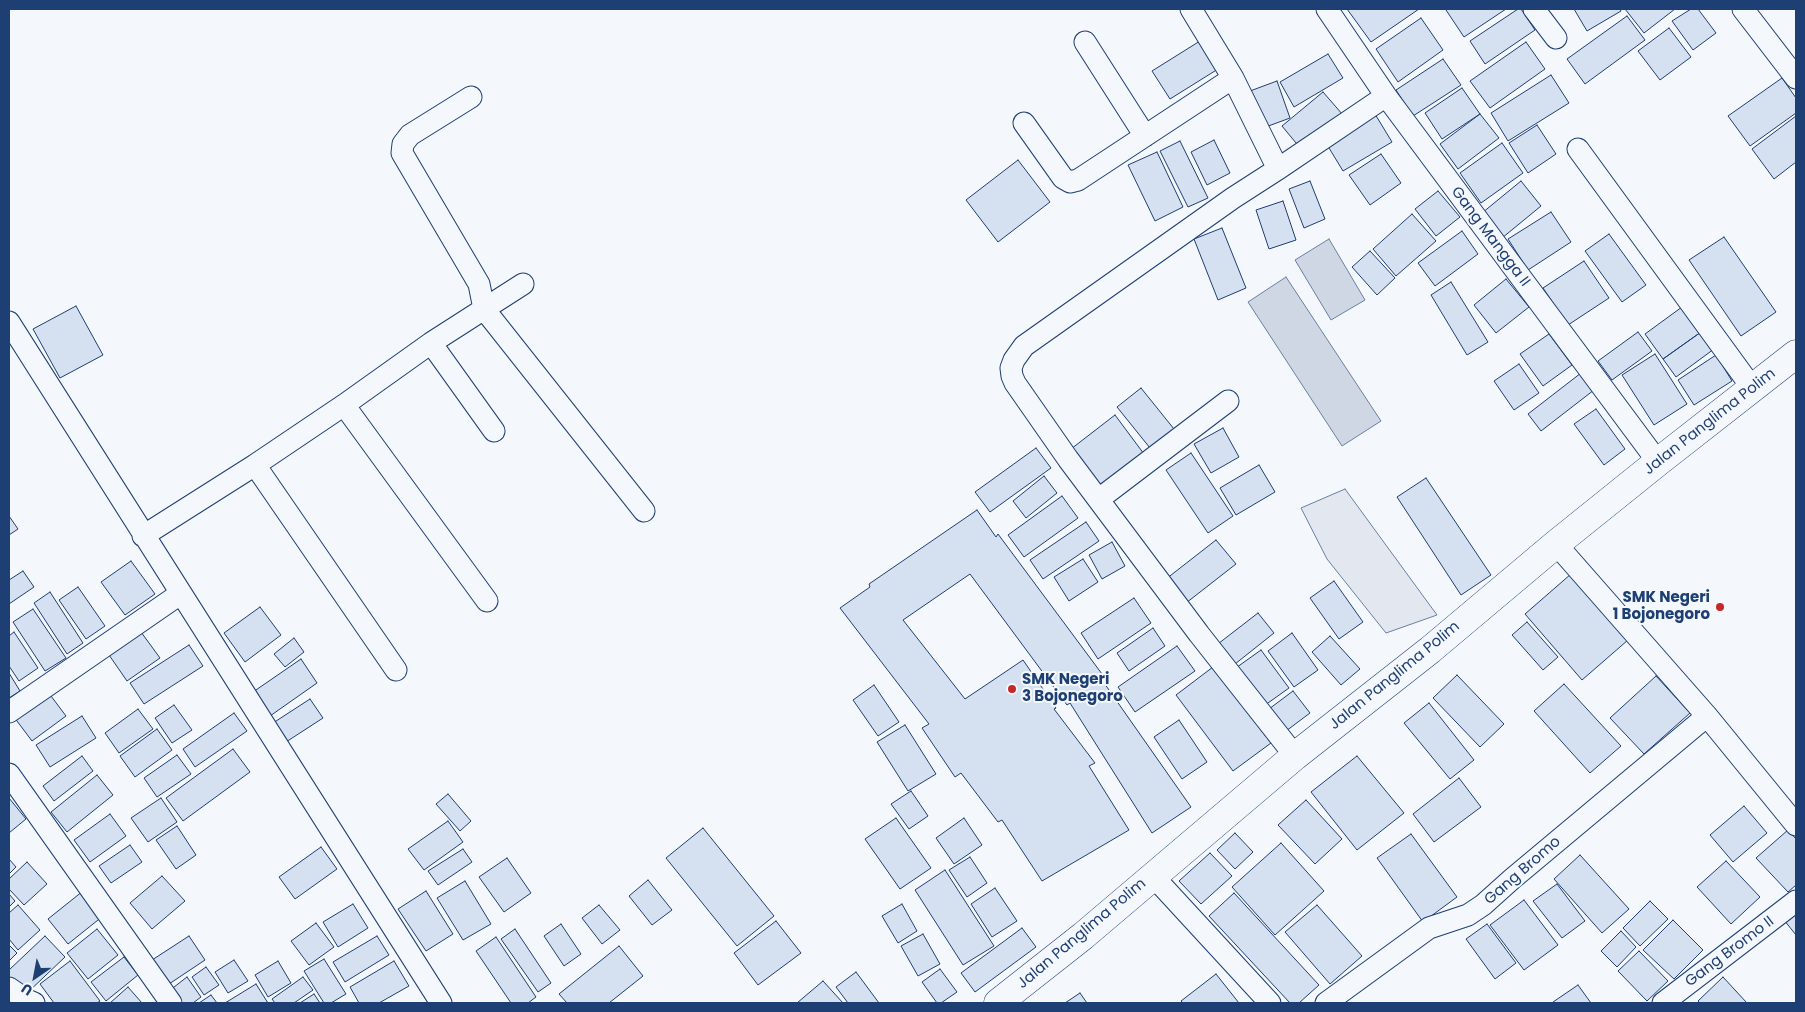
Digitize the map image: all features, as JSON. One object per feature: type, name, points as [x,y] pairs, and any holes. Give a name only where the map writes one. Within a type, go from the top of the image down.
[{"type":"main road","name":"Jalan Panglima Polim","points":[[998,1003],[1082,936],[1295,756],[1430,650],[1556,544],[1658,462],[1796,354]]},
{"type":"street","points":[[1191,9],[1233,78],[1278,170]]},
{"type":"street","points":[[1534,9],[1556,38]]},
{"type":"street","points":[[1743,9],[1796,78]]},
{"type":"street","name":"Gang Mangga II","points":[[1331,10],[1386,96],[1658,462]]},
{"type":"street","points":[[1085,42],[1145,136]]},
{"type":"street","points":[[1024,123],[1063,178],[1070,182],[1078,180],[1233,78]]},
{"type":"street","points":[[1295,756],[1199,634],[1068,459],[1015,383],[1012,376],[1012,368],[1014,360],[1024,346],[1233,198],[1278,170],[1386,96]]},
{"type":"street","points":[[471,97],[410,135],[403,144],[402,153],[479,284],[484,309],[644,511]]},
{"type":"street","points":[[1578,149],[1752,389]]},
{"type":"street","points":[[143,536],[255,465],[432,343],[523,284]]},
{"type":"street","points":[[9,322],[143,536],[442,1003]]},
{"type":"street","points":[[432,343],[494,431]]},
{"type":"street","points":[[1099,499],[1228,401]]},
{"type":"street","points":[[344,405],[487,601]]},
{"type":"street","points":[[255,465],[396,670]]},
{"type":"street","points":[[1556,544],[1707,716],[1796,825]]},
{"type":"street","points":[[9,712],[180,594]]},
{"type":"street","name":"Gang Bromo","points":[[1326,1003],[1429,928],[1468,915],[1483,905],[1512,878],[1707,716]]},
{"type":"street","points":[[9,774],[171,1003]]},
{"type":"street","points":[[1153,876],[1270,1003]]},
{"type":"street","name":"Gang Bromo II","points":[[1663,1003],[1796,901]]},
{"type":"street","points":[[9,988],[34,1003]]},
{"type":"shaded area","points":[[1329,239],[1365,300],[1331,320],[1295,260]]},
{"type":"shaded area","points":[[1286,277],[1381,421],[1342,446],[1248,302]]},
{"type":"shaded area","points":[[1345,489],[1437,615],[1386,633],[1327,559],[1301,508]]},
{"type":"building","points":[[1347,9],[1419,9],[1371,42]]},
{"type":"building","points":[[1447,9],[1506,9],[1464,37]]},
{"type":"building","points":[[1518,9],[1521,9],[1535,30],[1485,64],[1470,41]]},
{"type":"building","points":[[1574,9],[1620,9],[1621,11],[1587,31]]},
{"type":"building","points":[[1625,9],[1675,9],[1644,33]]},
{"type":"building","points":[[1691,9],[1698,9],[1716,33],[1693,50],[1672,21]]},
{"type":"building","points":[[1627,16],[1645,40],[1585,84],[1567,59]]},
{"type":"building","points":[[1421,18],[1443,50],[1398,82],[1376,49]]},
{"type":"building","points":[[1669,28],[1691,57],[1660,80],[1638,51]]},
{"type":"building","points":[[1200,41],[1218,69],[1170,99],[1152,71]]},
{"type":"building","points":[[1526,42],[1545,69],[1490,108],[1470,81]]},
{"type":"building","points":[[1328,54],[1343,78],[1294,107],[1280,82]]},
{"type":"building","points":[[1443,59],[1461,85],[1413,116],[1396,90]]},
{"type":"building","points":[[1551,75],[1569,103],[1508,141],[1491,113]]},
{"type":"building","points":[[1782,78],[1796,98],[1796,113],[1750,146],[1728,116]]},
{"type":"building","points":[[1277,81],[1290,118],[1263,128],[1250,91]]},
{"type":"building","points":[[1462,88],[1480,114],[1442,139],[1425,113]]},
{"type":"building","points":[[1323,92],[1343,115],[1301,149],[1282,126]]},
{"type":"building","points":[[1375,114],[1392,142],[1343,171],[1326,143]]},
{"type":"building","points":[[1480,114],[1499,138],[1458,169],[1440,144]]},
{"type":"building","points":[[1796,116],[1796,162],[1774,179],[1752,149]]},
{"type":"building","points":[[1537,125],[1556,154],[1528,173],[1509,143]]},
{"type":"building","points":[[1214,140],[1230,173],[1207,185],[1191,152]]},
{"type":"building","points":[[1180,141],[1208,198],[1188,207],[1160,151]]},
{"type":"building","points":[[1502,143],[1523,173],[1481,203],[1460,173]]},
{"type":"building","points":[[1157,152],[1183,207],[1155,221],[1128,165]]},
{"type":"building","points":[[1381,154],[1401,183],[1370,205],[1349,175]]},
{"type":"building","points":[[1018,160],[1050,202],[998,242],[966,200]]},
{"type":"building","points":[[1310,181],[1325,219],[1304,228],[1289,189]]},
{"type":"building","points":[[1521,181],[1541,206],[1502,238],[1482,213]]},
{"type":"building","points":[[1438,191],[1460,217],[1436,236],[1415,209]]},
{"type":"building","points":[[1283,201],[1296,240],[1269,249],[1256,210]]},
{"type":"building","points":[[1551,212],[1571,242],[1528,270],[1508,239]]},
{"type":"building","points":[[1412,214],[1436,241],[1396,276],[1373,249]]},
{"type":"building","points":[[1222,228],[1246,288],[1218,300],[1194,239]]},
{"type":"building","points":[[1462,231],[1478,254],[1435,286],[1418,263]]},
{"type":"building","points":[[1609,234],[1646,285],[1622,302],[1585,251]]},
{"type":"building","points":[[1724,237],[1776,312],[1741,336],[1689,260]]},
{"type":"building","points":[[1370,251],[1395,278],[1377,295],[1352,267]]},
{"type":"building","points":[[1584,261],[1609,298],[1568,325],[1543,288]]},
{"type":"building","points":[[1506,279],[1529,307],[1496,333],[1474,305]]},
{"type":"building","points":[[1451,282],[1488,342],[1467,355],[1431,295]]},
{"type":"building","points":[[76,306],[103,355],[60,378],[33,329]]},
{"type":"building","points":[[1682,307],[1701,332],[1663,359],[1645,334]]},
{"type":"building","points":[[1638,332],[1652,351],[1612,380],[1598,361]]},
{"type":"building","points":[[1701,332],[1714,349],[1676,377],[1663,359]]},
{"type":"building","points":[[1549,334],[1572,365],[1543,386],[1520,354]]},
{"type":"building","points":[[1655,354],[1687,404],[1654,425],[1622,375]]},
{"type":"building","points":[[1716,355],[1732,381],[1694,405],[1678,380]]},
{"type":"building","points":[[1519,364],[1539,393],[1514,410],[1494,381]]},
{"type":"building","points":[[1581,373],[1594,390],[1541,431],[1528,414]]},
{"type":"building","points":[[1141,388],[1174,429],[1150,448],[1117,407]]},
{"type":"building","points":[[1596,409],[1625,449],[1604,465],[1574,424]]},
{"type":"building","points":[[1115,415],[1144,454],[1100,487],[1071,449]]},
{"type":"building","points":[[1223,428],[1239,457],[1211,473],[1194,444]]},
{"type":"building","points":[[1036,448],[1051,468],[990,512],[975,492]]},
{"type":"building","points":[[1191,453],[1233,516],[1208,533],[1166,470]]},
{"type":"building","points":[[1259,465],[1275,492],[1236,515],[1220,488]]},
{"type":"building","points":[[1044,476],[1057,493],[1026,518],[1013,501]]},
{"type":"building","points":[[1426,478],[1491,575],[1461,595],[1397,497]]},
{"type":"building","points":[[1062,496],[1078,518],[1024,557],[1008,535]]},
{"type":"building","name":"SMK Negeri 3 Bojonegoro","points":[[977,510],[996,537],[998,534],[1105,678],[1102,680],[1191,807],[1152,833],[1070,703],[1067,705],[970,574],[903,620],[965,699],[1023,660],[1056,708],[1054,709],[1095,763],[1089,766],[1129,830],[1042,881],[1002,820],[998,822],[961,773],[955,777],[922,728],[929,724],[840,608],[870,587],[869,584]]},
{"type":"building","points":[[9,516],[18,529],[9,535]]},
{"type":"building","points":[[1086,522],[1099,541],[1043,579],[1030,560]]},
{"type":"building","points":[[1216,540],[1236,564],[1186,603],[1166,579]]},
{"type":"building","points":[[1112,542],[1125,566],[1102,579],[1089,555]]},
{"type":"building","points":[[1083,559],[1098,582],[1069,601],[1054,577]]},
{"type":"building","points":[[131,561],[155,594],[125,615],[101,582]]},
{"type":"building","points":[[23,571],[34,587],[9,604],[9,580]]},
{"type":"building","points":[[1571,574],[1628,640],[1582,680],[1525,614]]},
{"type":"building","points":[[1334,581],[1363,622],[1339,639],[1310,598]]},
{"type":"building","points":[[78,587],[105,626],[86,639],[59,600]]},
{"type":"building","points":[[50,592],[83,643],[67,654],[34,603]]},
{"type":"building","points":[[1134,598],[1151,623],[1098,659],[1081,633]]},
{"type":"building","points":[[260,607],[281,635],[245,662],[224,633]]},
{"type":"building","points":[[33,609],[66,658],[45,671],[13,622]]},
{"type":"building","points":[[1258,613],[1274,633],[1230,668],[1214,647]]},
{"type":"building","points":[[1527,622],[1558,657],[1543,670],[1512,635]]},
{"type":"building","points":[[1153,628],[1165,646],[1129,671],[1117,653]]},
{"type":"building","points":[[14,632],[38,668],[19,681],[9,666],[9,636]]},
{"type":"building","points":[[141,632],[160,658],[127,681],[109,655]]},
{"type":"building","points":[[1292,633],[1318,670],[1294,687],[1268,651]]},
{"type":"building","points":[[1330,636],[1360,669],[1341,685],[1312,652]]},
{"type":"building","points":[[294,638],[304,652],[285,667],[274,654]]},
{"type":"building","points":[[189,645],[203,666],[144,704],[130,683]]},
{"type":"building","points":[[1177,646],[1195,671],[1135,712],[1118,687]]},
{"type":"building","points":[[1261,650],[1289,688],[1261,708],[1233,670]]},
{"type":"building","points":[[301,659],[317,683],[270,716],[253,692]]},
{"type":"building","points":[[1213,667],[1271,743],[1233,771],[1176,695]]},
{"type":"building","points":[[9,673],[20,691],[9,698]]},
{"type":"building","points":[[1457,675],[1504,724],[1480,747],[1433,698]]},
{"type":"building","points":[[1656,676],[1690,713],[1644,754],[1610,718]]},
{"type":"building","points":[[1564,684],[1621,746],[1590,773],[1534,711]]},
{"type":"building","points":[[874,685],[899,722],[878,736],[853,700]]},
{"type":"building","points":[[1293,691],[1310,713],[1282,734],[1265,712]]},
{"type":"building","points":[[48,692],[66,716],[32,741],[14,717]]},
{"type":"building","points":[[310,699],[323,718],[286,742],[273,723]]},
{"type":"building","points":[[1429,703],[1474,760],[1450,779],[1404,723]]},
{"type":"building","points":[[174,705],[192,730],[172,743],[155,718]]},
{"type":"building","points":[[138,709],[153,729],[119,753],[105,733]]},
{"type":"building","points":[[234,713],[247,731],[195,767],[183,749]]},
{"type":"building","points":[[82,716],[96,738],[50,767],[36,745]]},
{"type":"building","points":[[1179,720],[1207,762],[1182,779],[1154,737]]},
{"type":"building","points":[[905,725],[936,774],[908,791],[877,742]]},
{"type":"building","points":[[157,729],[172,750],[135,777],[120,756]]},
{"type":"building","points":[[233,749],[250,772],[183,821],[166,798]]},
{"type":"building","points":[[177,755],[191,774],[157,797],[144,778]]},
{"type":"building","points":[[82,756],[93,771],[54,801],[43,786]]},
{"type":"building","points":[[1357,756],[1404,813],[1357,850],[1311,792]]},
{"type":"building","points":[[97,775],[113,795],[67,832],[51,812]]},
{"type":"building","points":[[1459,778],[1481,807],[1434,842],[1413,814]]},
{"type":"building","points":[[911,791],[928,816],[909,829],[891,804]]},
{"type":"building","points":[[448,794],[471,821],[460,831],[436,804]]},
{"type":"building","points":[[9,798],[26,819],[9,833]]},
{"type":"building","points":[[161,798],[177,822],[148,842],[131,818]]},
{"type":"building","points":[[1306,800],[1342,839],[1315,864],[1278,825]]},
{"type":"building","points":[[1744,806],[1767,833],[1733,862],[1710,835]]},
{"type":"building","points":[[110,814],[126,836],[90,862],[74,840]]},
{"type":"building","points":[[896,818],[931,868],[900,889],[865,839]]},
{"type":"building","points":[[964,818],[982,845],[954,864],[936,838]]},
{"type":"building","points":[[448,821],[463,842],[424,870],[408,849]]},
{"type":"building","points":[[177,826],[196,855],[176,869],[156,840]]},
{"type":"building","points":[[703,828],[774,916],[737,946],[666,858]]},
{"type":"building","points":[[1788,830],[1796,839],[1796,885],[1788,892],[1756,858]]},
{"type":"building","points":[[1235,833],[1253,852],[1235,869],[1217,850]]},
{"type":"building","points":[[1411,834],[1457,897],[1423,922],[1377,858]]},
{"type":"building","points":[[1281,843],[1324,891],[1275,935],[1232,887]]},
{"type":"building","points":[[130,845],[142,862],[111,883],[99,866]]},
{"type":"building","points":[[321,847],[337,869],[295,899],[279,877]]},
{"type":"building","points":[[463,849],[472,862],[438,885],[428,871]]},
{"type":"building","points":[[1210,853],[1232,876],[1201,904],[1179,881]]},
{"type":"building","points":[[1580,855],[1629,909],[1602,933],[1554,879]]},
{"type":"building","points":[[970,857],[987,883],[967,897],[949,870]]},
{"type":"building","points":[[507,858],[531,893],[504,912],[479,877]]},
{"type":"building","points":[[9,859],[16,867],[9,874]]},
{"type":"building","points":[[1726,861],[1760,897],[1731,924],[1697,887]]},
{"type":"building","points":[[27,862],[47,884],[24,905],[9,889],[9,879]]},
{"type":"building","points":[[945,870],[994,946],[963,965],[915,890]]},
{"type":"building","points":[[162,876],[185,901],[152,929],[130,903]]},
{"type":"building","points":[[648,880],[672,910],[652,925],[629,896]]},
{"type":"building","points":[[465,881],[491,924],[463,940],[437,898]]},
{"type":"building","points":[[1557,884],[1585,921],[1562,938],[1533,901]]},
{"type":"building","points":[[995,888],[1017,921],[992,937],[971,904]]},
{"type":"building","points":[[83,891],[103,916],[68,944],[48,919]]},
{"type":"building","points":[[426,891],[453,934],[426,951],[398,909]]},
{"type":"building","points":[[1234,893],[1319,985],[1299,1003],[1290,1003],[1209,916]]},
{"type":"building","points":[[9,894],[15,901],[9,907]]},
{"type":"building","points":[[1524,900],[1558,945],[1524,970],[1490,925]]},
{"type":"building","points":[[1650,901],[1668,919],[1640,946],[1623,928]]},
{"type":"building","points":[[353,904],[368,928],[338,947],[323,922]]},
{"type":"building","points":[[902,904],[917,931],[898,943],[882,916]]},
{"type":"building","points":[[18,905],[40,930],[18,950],[9,939],[9,913]]},
{"type":"building","points":[[599,905],[620,930],[602,944],[582,918]]},
{"type":"building","points":[[1317,905],[1362,956],[1330,984],[1285,932]]},
{"type":"building","points":[[1796,910],[1796,935],[1784,920]]},
{"type":"building","points":[[1673,920],[1703,950],[1674,979],[1643,950]]},
{"type":"building","points":[[776,921],[801,953],[758,985],[734,953]]},
{"type":"building","points":[[316,923],[334,947],[309,965],[291,941]]},
{"type":"building","points":[[561,924],[581,954],[564,966],[544,936]]},
{"type":"building","points":[[1487,924],[1516,963],[1495,979],[1466,939]]},
{"type":"building","points":[[1022,928],[1036,947],[975,992],[961,973]]},
{"type":"building","points":[[97,929],[118,955],[88,979],[67,953]]},
{"type":"building","points":[[515,929],[551,983],[538,992],[501,939]]},
{"type":"building","points":[[1621,931],[1636,947],[1617,967],[1601,951]]},
{"type":"building","points":[[923,934],[940,964],[918,976],[901,946]]},
{"type":"building","points":[[45,936],[65,957],[25,995],[9,979],[9,970]]},
{"type":"building","points":[[189,936],[205,960],[166,986],[149,962]]},
{"type":"building","points":[[377,936],[389,955],[345,982],[333,962]]},
{"type":"building","points":[[496,937],[536,997],[528,1003],[511,1003],[476,951]]},
{"type":"building","points":[[9,945],[17,953],[9,961]]},
{"type":"building","points":[[619,946],[643,976],[609,1003],[567,1003],[559,994]]},
{"type":"building","points":[[1639,951],[1668,981],[1647,1001],[1618,971]]},
{"type":"building","points":[[124,957],[138,975],[106,1001],[91,982]]},
{"type":"building","points":[[324,959],[346,994],[331,1003],[324,1003],[304,971]]},
{"type":"building","points":[[234,960],[248,981],[228,993],[215,972]]},
{"type":"building","points":[[70,961],[100,1001],[97,1003],[54,1003],[40,984]]},
{"type":"building","points":[[278,961],[291,983],[268,997],[255,975]]},
{"type":"building","points":[[394,961],[409,986],[379,1003],[359,1003],[350,987]]},
{"type":"building","points":[[206,967],[219,985],[204,995],[192,977]]},
{"type":"building","points":[[940,969],[957,992],[941,1003],[937,1003],[922,982]]},
{"type":"building","points":[[856,972],[879,1003],[848,1003],[836,987]]},
{"type":"building","points":[[1216,974],[1239,1003],[1183,1003],[1181,1001]]},
{"type":"building","points":[[187,977],[201,997],[193,1003],[178,1003],[169,991]]},
{"type":"building","points":[[303,977],[313,990],[294,1003],[275,1003],[272,999]]},
{"type":"building","points":[[1723,977],[1747,1003],[1700,1003],[1698,1001]]},
{"type":"building","points":[[823,981],[843,1003],[797,1003]]},
{"type":"building","points":[[256,984],[268,1003],[225,1003]]},
{"type":"building","points":[[1578,985],[1591,1003],[1553,1003],[1553,1002]]},
{"type":"building","points":[[128,987],[142,1003],[110,1003]]},
{"type":"building","points":[[1080,993],[1087,1003],[1065,1003]]},
{"type":"building","points":[[314,994],[320,1003],[300,1003]]},
{"type":"building","points":[[211,995],[217,1003],[199,1003]]},
{"type":"place","name":"SMK Negeri 1 Bojonegoro","points":[[1720,607]]},
{"type":"place","name":"SMK Negeri 3 Bojonegoro","points":[[1012,689]]}]
